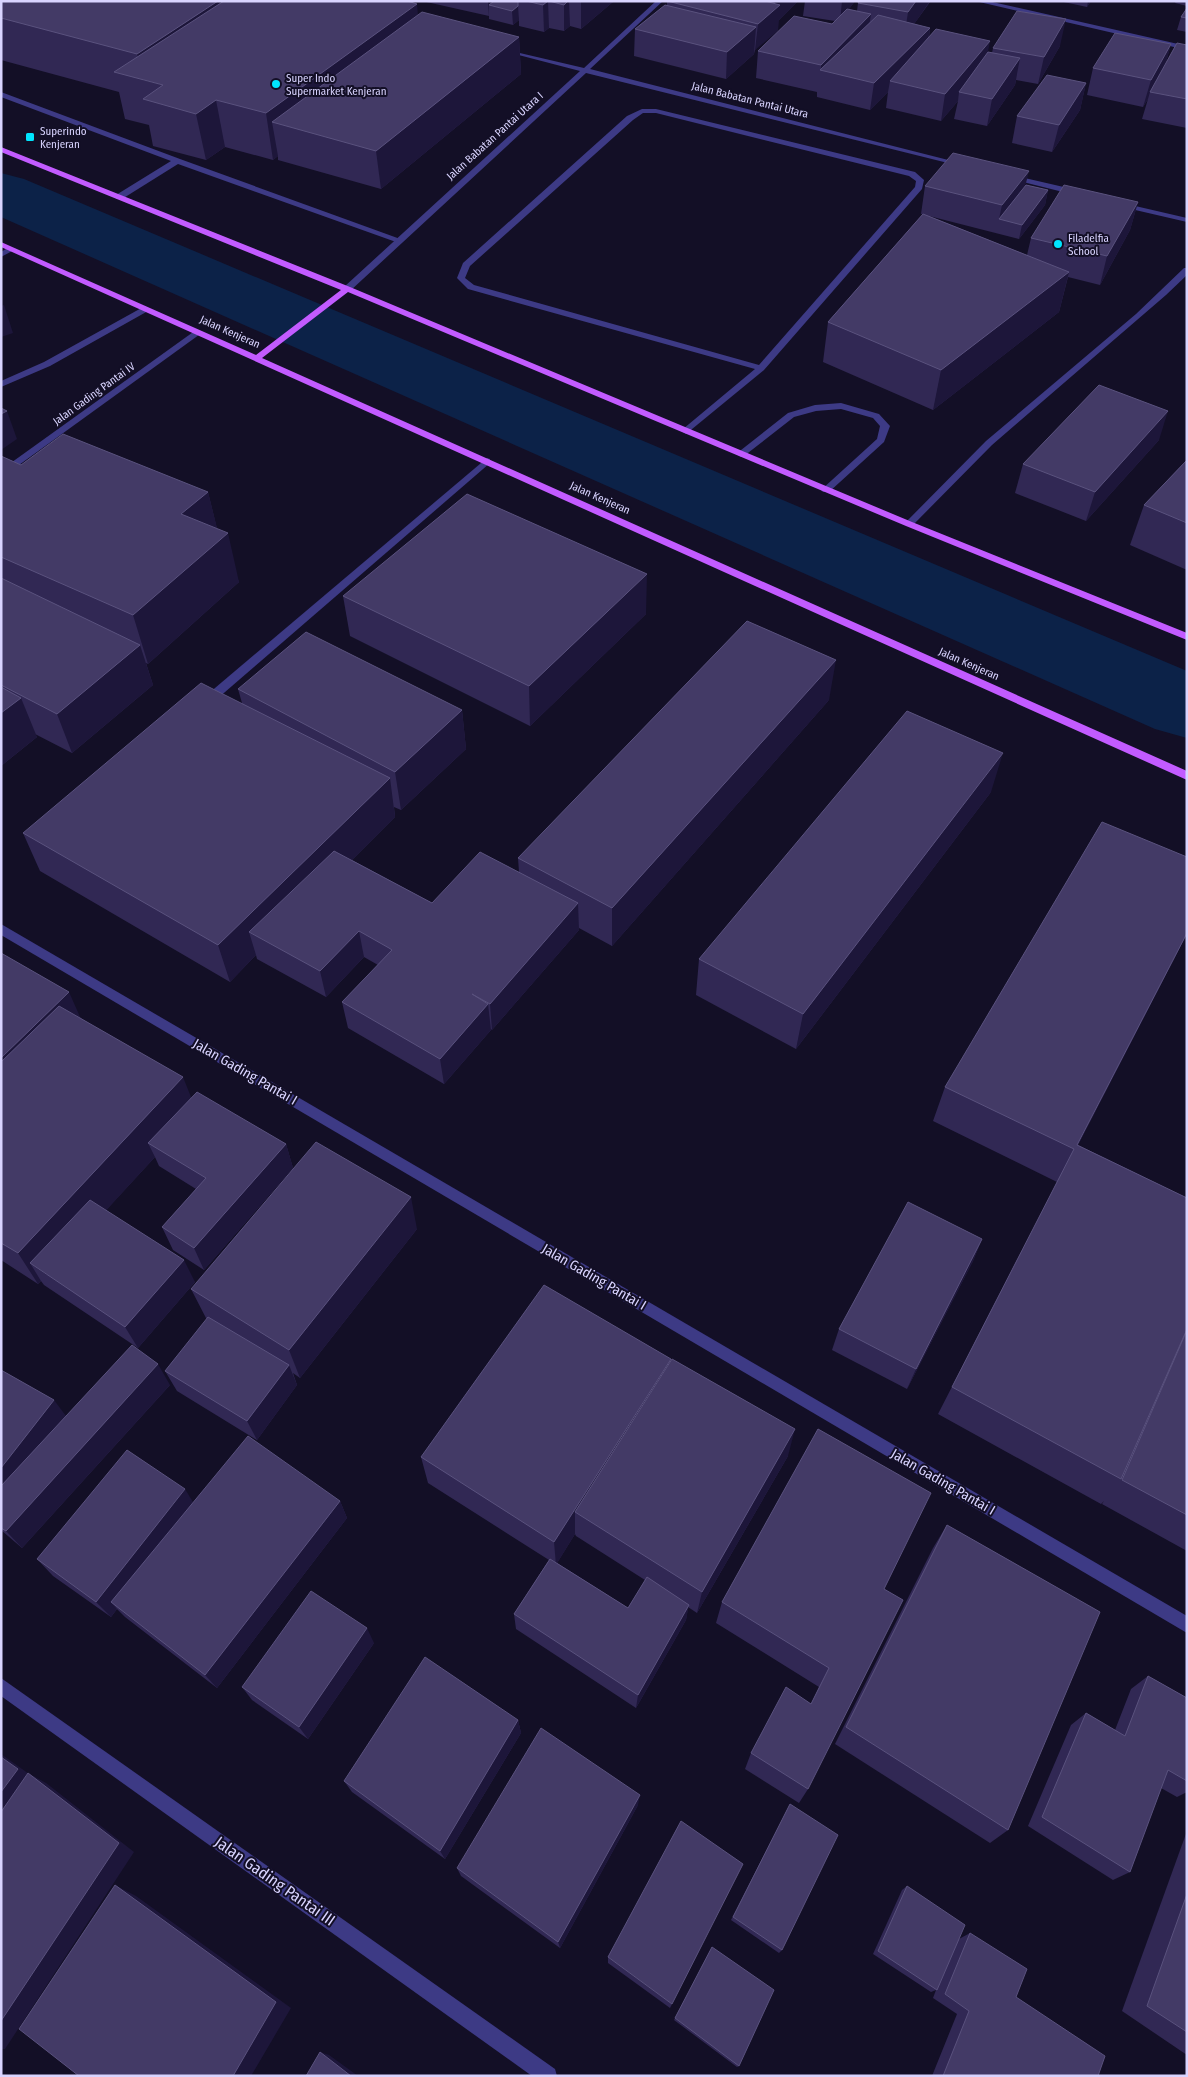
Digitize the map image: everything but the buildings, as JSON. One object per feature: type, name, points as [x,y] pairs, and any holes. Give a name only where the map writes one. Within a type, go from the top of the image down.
[{"type":"main road","points":[[1,149],[1187,637]]},
{"type":"main road","name":"Jalan Kenjeran","points":[[1,244],[145,309],[261,356],[487,461],[1187,776]]},
{"type":"main road","points":[[261,356],[345,290]]},
{"type":"street","name":"Jalan Babatan Pantai Utara I","points":[[345,290],[660,1]]},
{"type":"street","points":[[978,1],[1187,48]]},
{"type":"street","name":"Jalan Babatan Pantai Utara","points":[[499,49],[977,168]]},
{"type":"street","points":[[1,94],[177,161],[398,240]]},
{"type":"street","points":[[686,432],[761,368],[919,187],[920,180],[912,174],[656,111],[642,111],[630,118],[466,265],[461,278],[471,287],[761,368]]},
{"type":"street","points":[[119,197],[177,161]]},
{"type":"street","points":[[1006,175],[1082,194]]},
{"type":"street","points":[[1110,201],[1187,220]]},
{"type":"street","points":[[1,255],[12,249]]},
{"type":"street","points":[[909,524],[987,444],[1100,350],[1187,270]]},
{"type":"street","points":[[1,384],[47,364],[145,309]]},
{"type":"street","name":"Jalan Gading Pantai IV","points":[[1,475],[199,332]]},
{"type":"street","points":[[741,454],[791,415],[815,408],[841,406],[876,416],[885,426],[881,440],[826,490]]},
{"type":"street","points":[[198,708],[487,461]]},
{"type":"street","name":"Jalan Gading Pantai I","points":[[1,929],[1187,1624]]},
{"type":"street","name":"Jalan Gading Pantai III","points":[[1,1686],[548,2076]]},
{"type":"waterway","points":[[1,193],[1187,707]]},
{"type":"place","name":"Super Indo Supermarket Kenjeran","points":[[276,84]]},
{"type":"place","name":"Superindo Kenjeran","points":[[30,137]]},
{"type":"place","name":"Filadelfia School","points":[[1058,244]]}]
